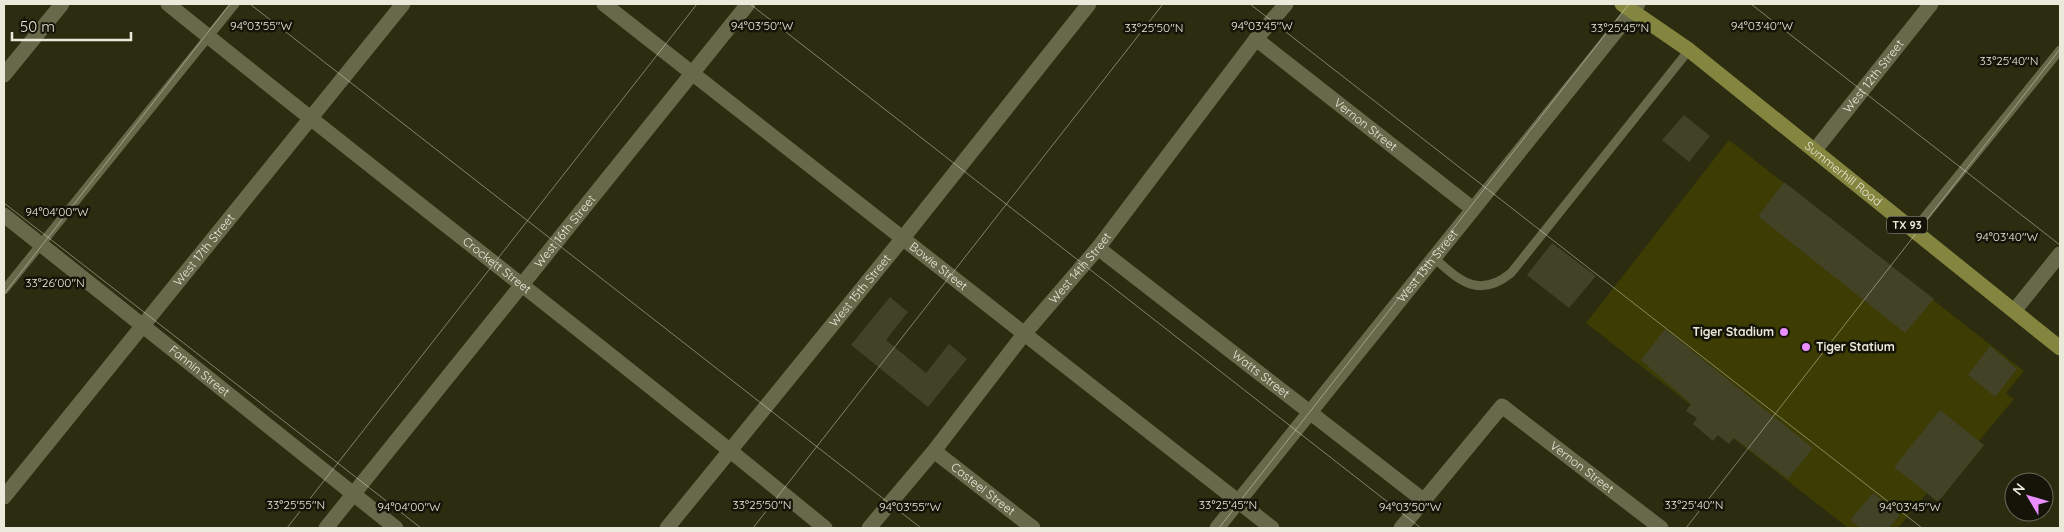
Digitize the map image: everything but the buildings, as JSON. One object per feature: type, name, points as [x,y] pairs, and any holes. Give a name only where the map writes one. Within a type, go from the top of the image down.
[{"type":"main road","name":"Summerhill Road","points":[[1631,6],[1815,150],[2060,348]]},
{"type":"street","points":[[4,75],[62,4]]},
{"type":"street","name":"Crockett Street","points":[[168,4],[310,119],[522,284],[825,528]]},
{"type":"street","name":"West 17th Street","points":[[4,497],[403,4]]},
{"type":"street","name":"Bowie Street","points":[[604,4],[1272,528]]},
{"type":"street","name":"West 16th Street","points":[[326,528],[748,4]]},
{"type":"street","name":"West 15th Street","points":[[667,528],[1090,4]]},
{"type":"street","name":"West 14th Street","points":[[868,528],[934,451],[1024,334],[1098,248],[1256,39],[1286,4]]},
{"type":"street","name":"West 12th Street","points":[[1815,150],[1931,4]]},
{"type":"street","name":"West 13th Street","points":[[1217,528],[1473,209],[1631,6]]},
{"type":"street","name":"Vernon Street","points":[[1256,39],[1473,209]]},
{"type":"street","name":"Fannin Street","points":[[4,215],[396,528]]},
{"type":"street","name":"Watts Street","points":[[1098,248],[1423,500]]},
{"type":"street","points":[[2014,311],[2060,254]]},
{"type":"street","name":"Vernon Street","points":[[1423,500],[1502,406],[1661,528]]},
{"type":"street","name":"Casteel Street","points":[[934,451],[1033,528]]},
{"type":"street","points":[[1401,528],[1423,500]]},
{"type":"lane","points":[[4,290],[235,4]]},
{"type":"lane","points":[[1434,258],[1458,278],[1466,283],[1478,286],[1490,286],[1511,273],[1689,50]]},
{"type":"lane","points":[[1914,230],[2060,50]]},
{"type":"shaded area","name":"Tiger Statium","points":[[1729,140],[2024,371],[2006,393],[2014,399],[1979,441],[1984,445],[1938,502],[1927,493],[1898,528],[1848,528],[1586,323]]},
{"type":"place","name":"Tiger Stadium","points":[[1784,332]]},
{"type":"place","name":"Tiger Statium","points":[[1806,347]]}]
